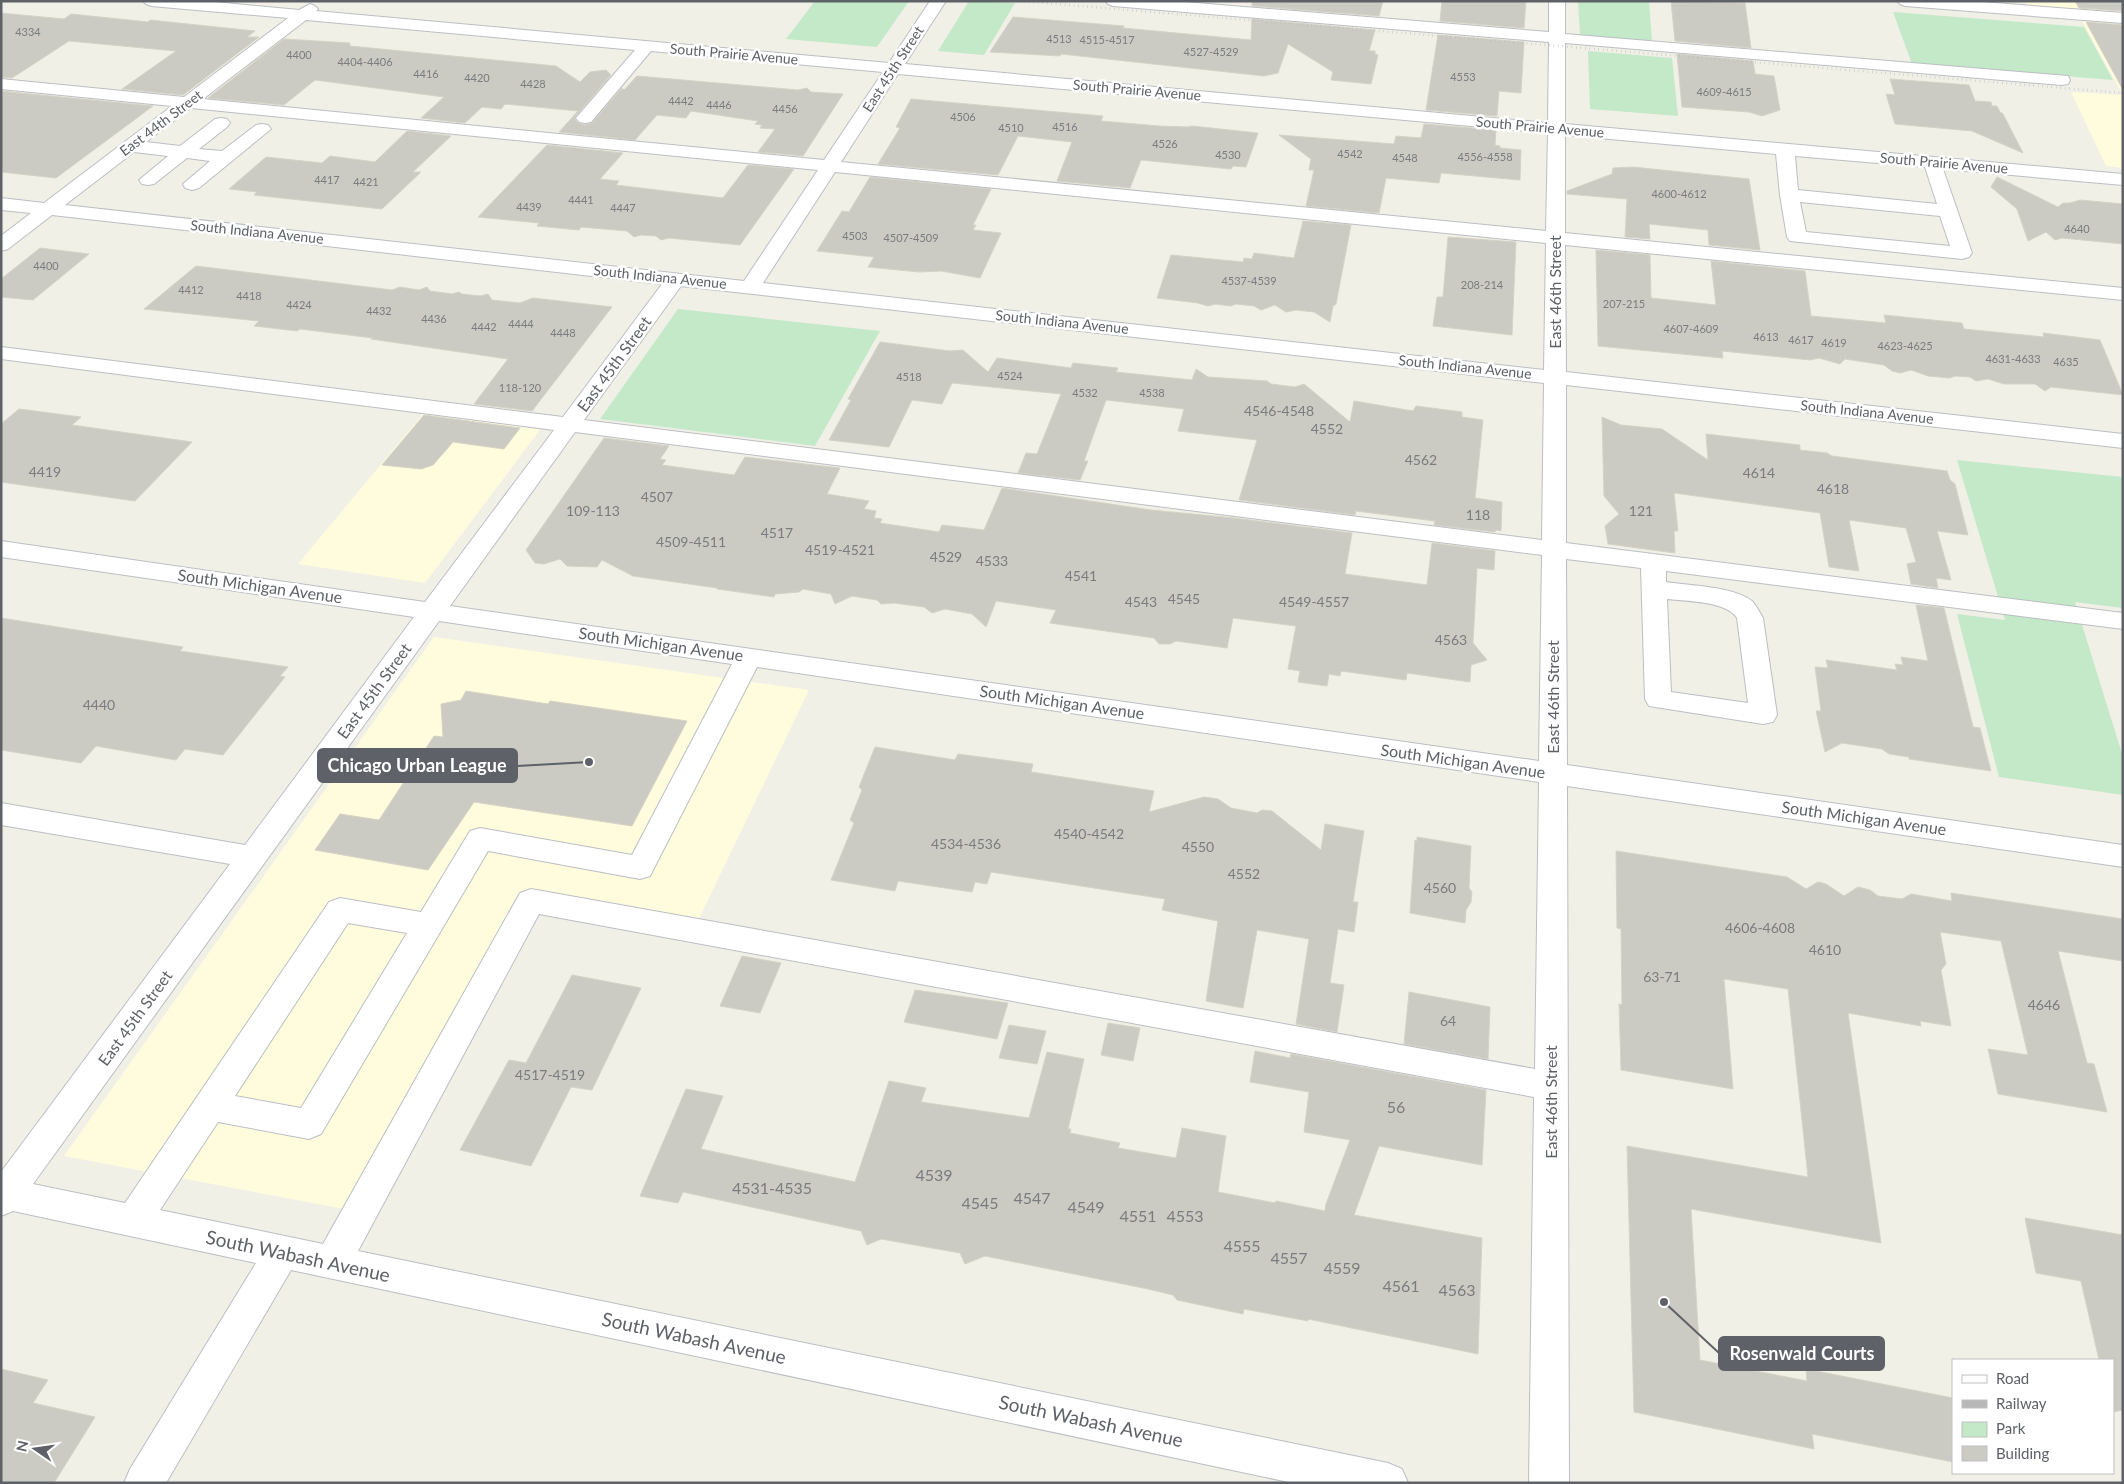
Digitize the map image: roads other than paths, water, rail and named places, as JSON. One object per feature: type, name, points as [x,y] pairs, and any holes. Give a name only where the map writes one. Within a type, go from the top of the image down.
[{"type":"street","name":"South Prairie Avenue","points":[[151,1],[2123,180]]},
{"type":"street","name":"East 44th Street","points":[[1,245],[321,1]]},
{"type":"street","name":"East 45th Street","points":[[750,287],[938,1]]},
{"type":"street","points":[[1114,1],[2062,80]]},
{"type":"street","name":"East 46th Street","points":[[1549,1483],[1557,1]]},
{"type":"street","points":[[1906,1],[2123,18]]},
{"type":"street","points":[[585,118],[647,46]]},
{"type":"street","points":[[1,84],[2123,294]]},
{"type":"street","points":[[148,180],[221,123]]},
{"type":"street","points":[[192,184],[262,129]]},
{"type":"street","points":[[130,146],[226,157]]},
{"type":"street","points":[[1785,149],[1797,237],[1962,253],[1932,162]]},
{"type":"street","points":[[1790,195],[1948,211]]},
{"type":"street","name":"South Indiana Avenue","points":[[1,204],[2123,441]]},
{"type":"street","name":"East 45th Street","points":[[3,1196],[676,279]]},
{"type":"street","points":[[1,353],[2123,621]]},
{"type":"street","name":"South Michigan Avenue","points":[[1,549],[2123,856]]},
{"type":"street","points":[[1653,561],[1656,589],[1658,699],[1763,715],[1750,618],[1744,608],[1728,599],[1656,589]]},
{"type":"street","points":[[210,1106],[310,1124],[480,839],[640,868],[749,657]]},
{"type":"street","points":[[1,814],[252,857]]},
{"type":"street","points":[[332,1262],[531,901],[1551,1086]]},
{"type":"street","points":[[133,1221],[340,910],[428,925]]},
{"type":"street","name":"South Wabash Avenue","points":[[3,1196],[332,1262],[1388,1483]]},
{"type":"street","points":[[144,1483],[282,1252]]},
{"type":"railway","points":[[1020,1],[2123,93]]},
{"type":"place","name":"Chicago Urban League","points":[[589,762]]},
{"type":"place","name":"Rosenwald Courts","points":[[1664,1302]]}]
